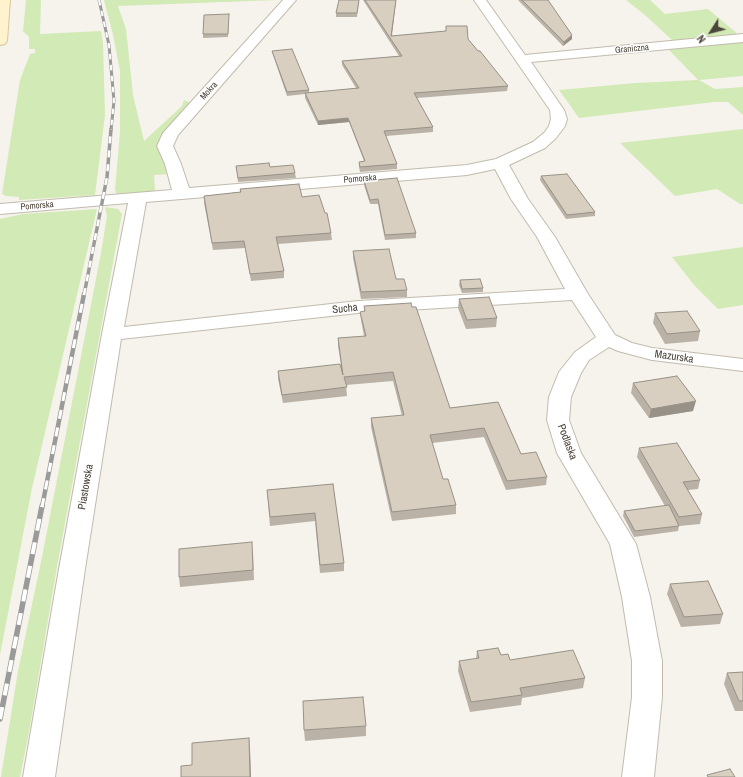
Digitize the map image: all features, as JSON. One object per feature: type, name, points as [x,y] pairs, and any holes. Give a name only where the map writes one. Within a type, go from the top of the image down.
[{"type":"main road","points":[[0,41],[4,0]]},
{"type":"street","name":"Mokra","points":[[182,194],[173,164],[165,146],[171,133],[290,0]]},
{"type":"street","name":"Pomorska","points":[[0,209],[467,170],[500,163],[522,154],[539,145],[551,135],[557,126],[559,119],[557,110],[480,0]]},
{"type":"street","name":"Graniczna","points":[[522,59],[743,38]]},
{"type":"street","points":[[500,163],[520,199],[546,237],[578,294],[606,339]]},
{"type":"street","name":"Piastowska","points":[[39,777],[72,569],[112,334],[138,198]]},
{"type":"street","name":"Sucha","points":[[112,334],[358,307],[578,294]]},
{"type":"street","name":"Mazurska","points":[[606,339],[625,347],[652,354],[743,366]]},
{"type":"street","name":"Podlaska","points":[[606,339],[582,356],[570,372],[560,397],[558,420],[569,453],[623,544],[636,597],[648,661],[647,698],[638,777]]},
{"type":"green space","points":[[26,0],[41,0],[40,34],[101,31],[103,43],[105,115],[95,195],[19,200],[19,197],[6,196],[2,194],[20,80],[30,54],[35,53],[35,49],[29,49],[29,37],[23,31]]},
{"type":"green space","points":[[104,0],[277,0],[118,6],[126,29],[133,95],[144,141],[182,106],[184,100],[193,104],[159,141],[172,174],[154,175],[155,191],[117,194],[115,190],[120,132],[120,71]]},
{"type":"green space","points":[[626,0],[650,0],[665,14],[708,9],[739,35],[673,41]]},
{"type":"green space","points":[[743,42],[743,76],[699,80],[715,89],[743,87],[743,115],[728,102],[714,102],[579,118],[559,90],[635,83],[698,80],[668,49]]},
{"type":"green space","points":[[743,129],[743,204],[740,204],[717,189],[675,196],[620,143]]},
{"type":"green space","points":[[105,207],[118,209],[122,214],[58,561],[29,732],[20,777],[1,777],[18,671],[42,557],[101,253],[107,216]]},
{"type":"green space","points":[[97,209],[32,488],[0,655],[0,219],[23,214]]},
{"type":"green space","points":[[743,247],[743,305],[718,309],[694,285],[672,257]]},
{"type":"building","points":[[339,0],[359,0],[357,13],[336,13]]},
{"type":"building","points":[[365,0],[396,0],[391,36],[446,31],[446,26],[467,26],[468,39],[478,51],[480,51],[508,86],[414,93],[433,127],[384,131],[397,164],[360,167],[359,162],[365,161],[348,118],[318,121],[305,93],[359,88],[342,61],[402,56]]},
{"type":"building","points":[[522,0],[548,0],[572,35],[564,42]]},
{"type":"building","points":[[229,14],[228,34],[203,34],[204,15]]},
{"type":"building","points":[[292,49],[309,90],[287,92],[272,51]]},
{"type":"building","points":[[269,163],[270,167],[293,165],[295,173],[238,178],[236,166]]},
{"type":"building","points":[[567,174],[595,212],[567,215],[541,176]]},
{"type":"building","points":[[397,178],[416,233],[385,235],[378,199],[370,200],[364,181]]},
{"type":"building","points":[[299,184],[302,197],[319,195],[325,213],[327,213],[331,233],[276,237],[284,271],[250,274],[244,241],[212,243],[204,196],[241,192],[240,189]]},
{"type":"building","points":[[389,249],[396,279],[404,279],[407,290],[361,292],[353,251]]},
{"type":"building","points":[[480,279],[483,288],[462,289],[460,280]]},
{"type":"building","points":[[489,297],[497,318],[467,320],[459,299]]},
{"type":"building","points":[[411,303],[412,307],[416,307],[450,408],[498,402],[521,454],[536,452],[547,477],[507,481],[484,428],[430,435],[443,479],[448,479],[456,505],[392,512],[371,418],[404,415],[393,372],[344,377],[347,387],[282,395],[278,371],[340,364],[343,375],[338,338],[366,336],[360,312],[365,311],[364,306]]},
{"type":"building","points":[[687,311],[700,331],[667,334],[655,313]]},
{"type":"building","points":[[677,376],[696,401],[651,409],[633,383]]},
{"type":"building","points":[[677,443],[700,480],[683,482],[702,514],[679,517],[639,448]]},
{"type":"building","points":[[333,484],[344,563],[320,565],[315,513],[270,517],[267,490]]},
{"type":"building","points":[[669,505],[679,526],[635,531],[624,511]]},
{"type":"building","points":[[252,542],[253,570],[179,577],[179,549]]},
{"type":"building","points":[[708,581],[723,614],[684,617],[670,584]]},
{"type":"building","points":[[498,648],[501,655],[508,654],[510,660],[573,650],[585,678],[520,688],[522,695],[471,702],[459,661],[479,658],[477,651]]},
{"type":"building","points":[[743,672],[743,701],[739,701],[727,673]]},
{"type":"building","points":[[363,697],[366,726],[304,730],[303,701]]},
{"type":"building","points":[[249,738],[250,777],[181,777],[181,766],[192,765],[192,743]]},
{"type":"building","points":[[730,769],[735,777],[708,777],[707,775]]},
{"type":"railway","points":[[99,0],[109,45],[114,101],[111,130]]},
{"type":"railway","points":[[84,295],[107,177],[111,129]]},
{"type":"railway","points":[[42,507],[84,294]]},
{"type":"railway","points":[[0,719],[42,506]]}]
